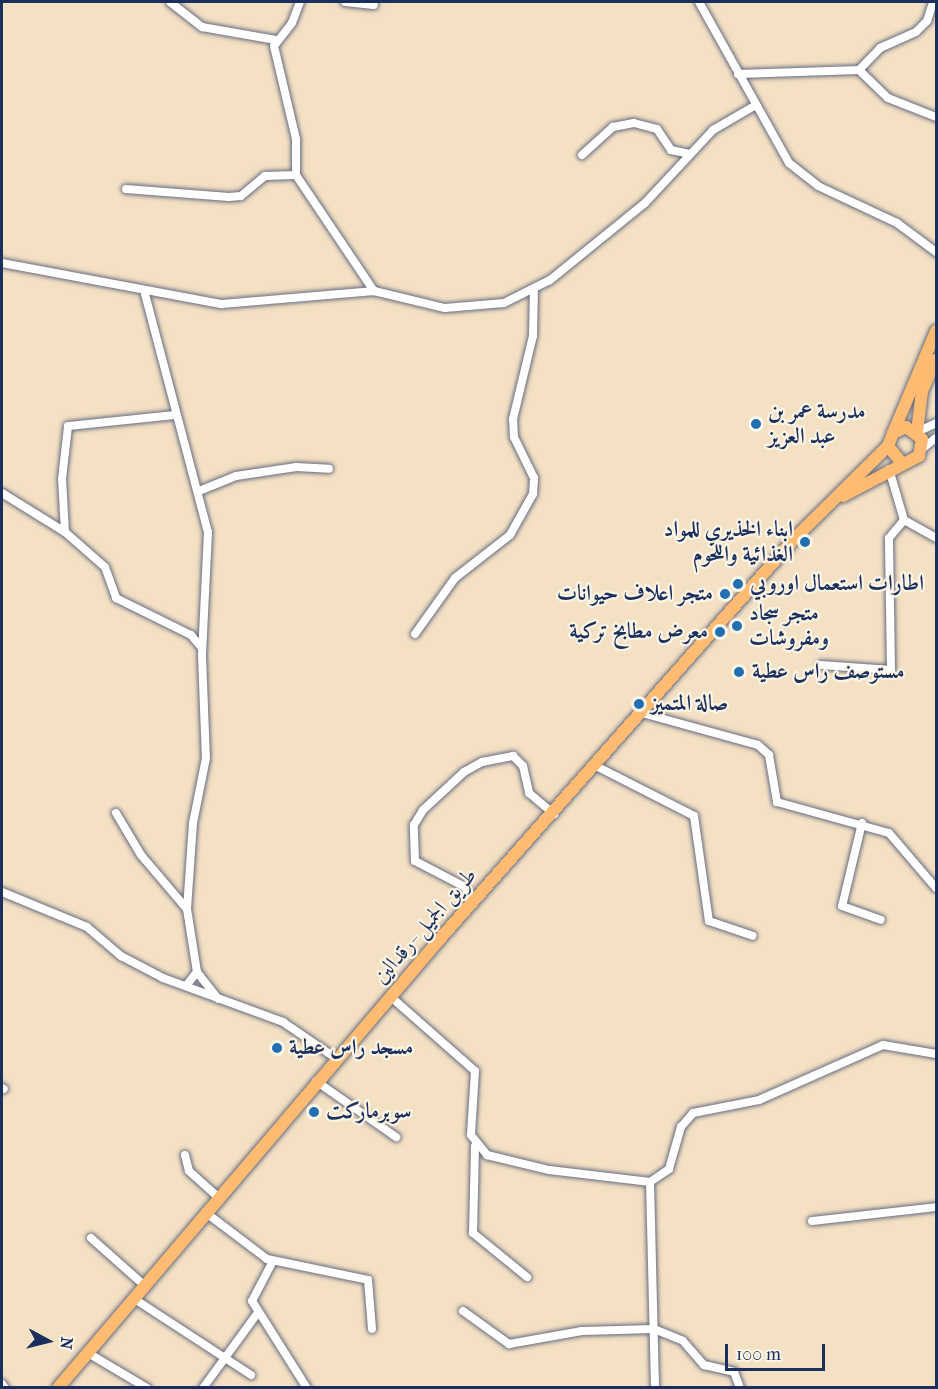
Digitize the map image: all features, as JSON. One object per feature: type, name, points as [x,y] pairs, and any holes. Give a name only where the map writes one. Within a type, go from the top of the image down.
[{"type":"main road","points":[[901,462],[888,446],[936,331]]},
{"type":"main road","points":[[834,501],[901,462],[915,460],[923,448],[917,432],[922,391],[936,360]]},
{"type":"main road","points":[[893,433],[906,427],[917,432]]},
{"type":"main road","name":"طريق الجميل -رقدالين","points":[[58,1388],[316,1081],[471,904],[834,501],[888,446]]},
{"type":"street","points":[[170,2],[202,27],[276,40]]},
{"type":"street","points":[[300,2],[292,23],[276,40],[273,55],[296,139],[296,175],[374,291]]},
{"type":"street","points":[[345,2],[374,5]]},
{"type":"street","points":[[699,2],[756,105],[802,175],[897,223],[936,252]]},
{"type":"street","points":[[738,74],[859,70],[880,48],[915,32],[927,21],[933,2]]},
{"type":"street","points":[[859,70],[876,90],[936,117]]},
{"type":"street","points":[[2,263],[145,294],[222,304],[374,291],[445,308],[504,303],[534,290],[645,203],[713,130],[756,105]]},
{"type":"street","points":[[582,155],[613,127],[634,123],[657,129],[671,150],[690,154]]},
{"type":"street","points":[[126,189],[230,197],[241,196],[265,176],[296,175]]},
{"type":"street","points":[[415,634],[455,578],[510,535],[533,494],[534,478],[514,437],[513,419],[533,336],[534,290]]},
{"type":"street","points":[[145,294],[175,415],[199,491],[211,563],[202,648],[207,758],[193,823],[187,909],[197,972],[218,999]]},
{"type":"street","points":[[65,532],[62,479],[69,426],[175,415]]},
{"type":"street","points":[[917,432],[936,423]]},
{"type":"street","points":[[923,448],[936,438]]},
{"type":"street","points":[[199,491],[236,476],[296,467],[329,469]]},
{"type":"street","points":[[889,469],[904,520],[936,538]]},
{"type":"street","points":[[2,493],[65,532],[105,567],[116,598],[191,635],[202,648]]},
{"type":"street","points":[[821,665],[891,670],[889,538],[904,520]]},
{"type":"street","points":[[642,713],[758,745],[769,755],[777,802],[862,823],[899,842],[936,888]]},
{"type":"street","points":[[471,904],[465,887],[415,861],[414,825],[423,810],[464,772],[482,762],[513,756],[523,766],[529,793],[554,814]]},
{"type":"street","points":[[596,766],[694,816],[710,921],[753,936]]},
{"type":"street","points":[[116,813],[141,855],[187,909]]},
{"type":"street","points":[[862,823],[842,906],[881,920]]},
{"type":"street","points":[[2,892],[87,927],[133,963],[218,999],[283,1022],[337,1059]]},
{"type":"street","points":[[186,986],[197,972]]},
{"type":"street","points":[[391,997],[475,1071],[473,1233],[527,1277]]},
{"type":"street","points":[[475,1146],[496,1158],[549,1170],[650,1182],[667,1173],[681,1127],[693,1113],[759,1100],[883,1045],[936,1054]]},
{"type":"street","points":[[316,1081],[396,1137]]},
{"type":"street","points":[[185,1155],[189,1171],[218,1197]]},
{"type":"street","points":[[650,1182],[655,1388]]},
{"type":"street","points":[[812,1221],[936,1207]]},
{"type":"street","points":[[205,1212],[273,1261],[368,1280],[372,1329]]},
{"type":"street","points":[[91,1238],[144,1285]]},
{"type":"street","points":[[273,1261],[253,1296],[257,1314],[306,1387]]},
{"type":"street","points":[[134,1298],[251,1375]]},
{"type":"street","points":[[463,1311],[509,1344],[582,1330],[654,1329],[683,1341],[704,1365],[734,1372],[740,1388]]},
{"type":"street","points":[[203,1388],[221,1356],[257,1314]]},
{"type":"street","points":[[88,1353],[147,1388]]},
{"type":"street","points":[[2,1384],[5,1388]]},
{"type":"place","name":"مدرسة عمر بن عبد العزيز","points":[[756,424]]},
{"type":"place","name":"ابناء الخذيري للمواد الغذائية واللحوم","points":[[805,542]]},
{"type":"place","name":"اطارات استعمال اوروبي","points":[[738,584]]},
{"type":"place","name":"متجر اعلاف حيوانات","points":[[725,594]]},
{"type":"place","name":"متجر سجاد ومفروشات","points":[[737,626]]},
{"type":"place","name":"معرض مطابخ تركية","points":[[720,632]]},
{"type":"place","name":"مستوصف راس عطية","points":[[739,672]]},
{"type":"place","name":"صالة المتميز","points":[[639,704]]},
{"type":"place","name":"مسجد راس عطية","points":[[277,1048]]},
{"type":"place","name":"سوبرماركت","points":[[314,1112]]}]
